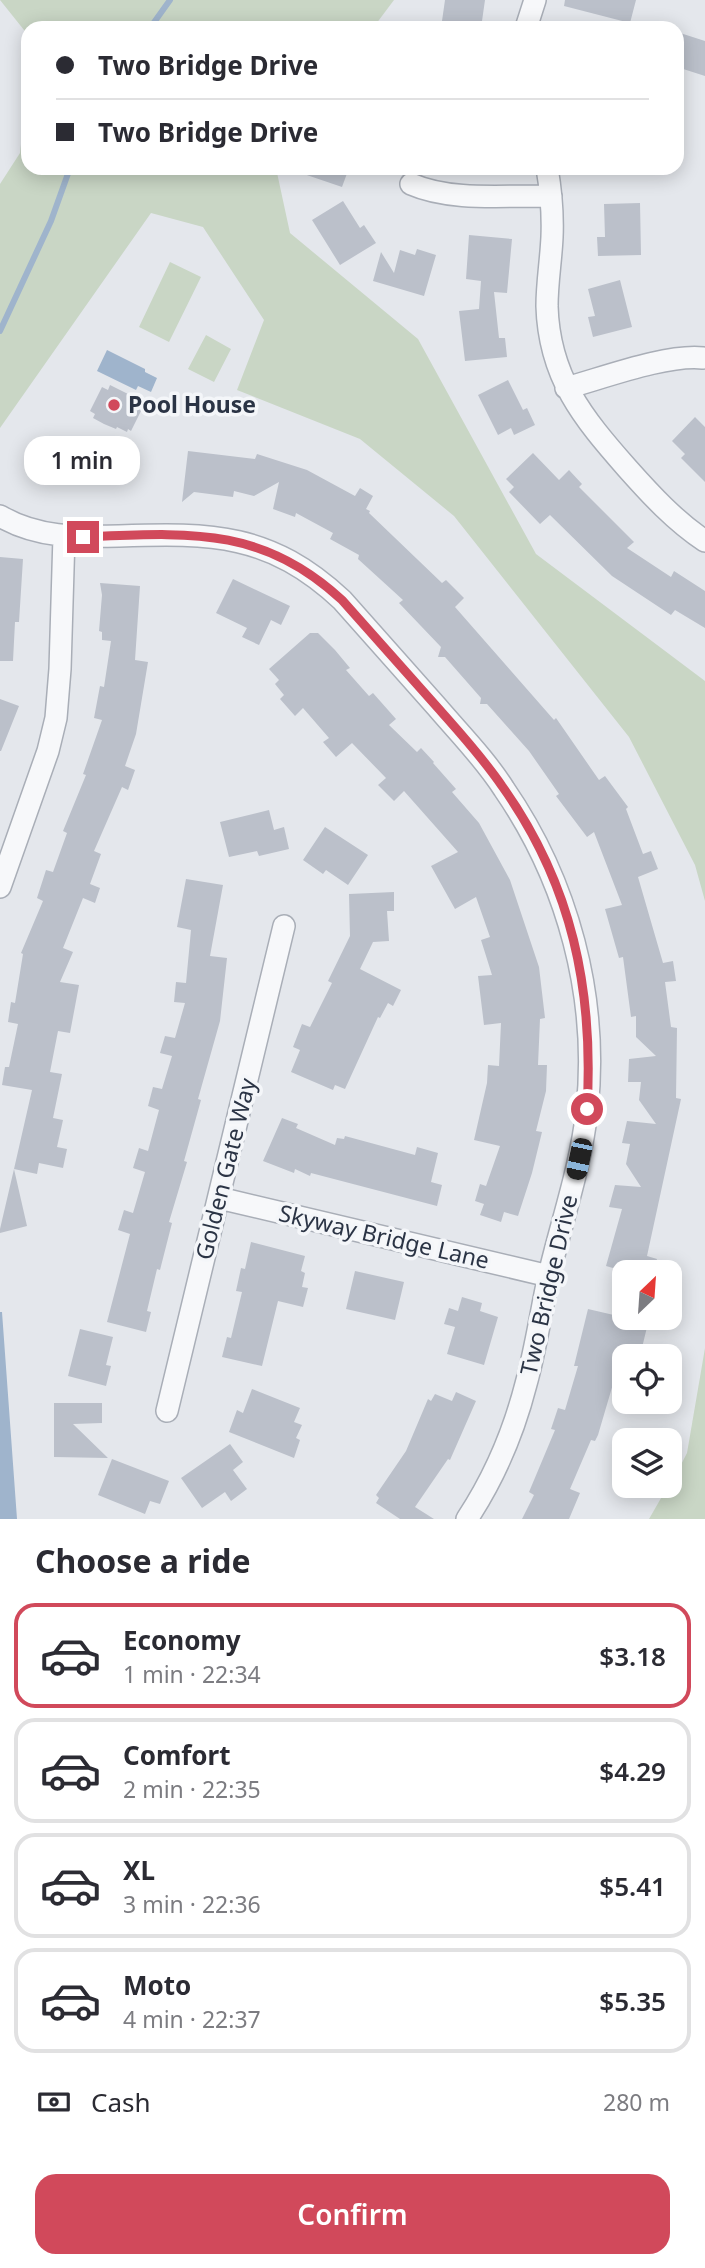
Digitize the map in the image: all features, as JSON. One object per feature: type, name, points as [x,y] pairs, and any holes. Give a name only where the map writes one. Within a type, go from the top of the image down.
[{"type":"street","points":[[528,21],[535,0]]},
{"type":"street","points":[[548,175],[552,238],[548,320],[552,350],[566,388],[590,425],[651,495],[705,541]]},
{"type":"street","points":[[411,184],[450,195],[551,196]]},
{"type":"street","points":[[566,388],[663,361],[703,358]]},
{"type":"street","name":"Two Bridge Drive","points":[[0,516],[23,528],[64,536],[202,535],[244,543],[297,565],[321,581],[342,600],[478,754],[504,788],[536,841],[561,899],[579,960],[588,1022],[587,1109],[583,1140],[517,1416],[491,1478],[467,1519]]},
{"type":"street","points":[[0,887],[48,751],[56,718],[64,536]]},
{"type":"street","name":"Golden Gate Way","points":[[167,1411],[284,926]]},
{"type":"street","name":"Skyway Bridge Lane","points":[[219,1198],[549,1276]]},
{"type":"green space","points":[[0,0],[394,0],[378,21],[21,21],[21,26]]},
{"type":"green space","points":[[21,144],[21,175],[278,175],[290,233],[418,339],[536,554],[705,681],[705,901],[695,865],[629,737],[454,516],[360,439],[237,390],[264,320],[203,227],[151,213],[0,428],[0,184],[20,153]]},
{"type":"green space","points":[[170,262],[201,277],[169,342],[139,327]]},
{"type":"green space","points":[[206,335],[231,349],[214,382],[188,369]]},
{"type":"green space","points":[[705,1348],[705,1519],[649,1519],[661,1498],[682,1498],[682,1463],[687,1453]]},
{"type":"water","points":[[107,350],[157,378],[151,392],[138,386],[136,390],[97,371]]},
{"type":"water","points":[[2,1312],[17,1519],[0,1519]]},
{"type":"building","points":[[445,0],[485,0],[482,21],[442,21]]},
{"type":"building","points":[[565,0],[636,0],[631,21],[564,6]]},
{"type":"building","points":[[684,34],[705,41],[705,76],[684,69]]},
{"type":"building","points":[[307,175],[346,175],[342,187]]},
{"type":"building","points":[[343,201],[360,228],[364,225],[376,243],[340,265],[312,220]]},
{"type":"building","points":[[640,203],[641,255],[598,256],[597,237],[605,237],[604,204]]},
{"type":"building","points":[[469,235],[512,239],[507,293],[494,292],[499,338],[505,338],[507,357],[465,361],[459,311],[479,309],[481,281],[466,279]]},
{"type":"building","points":[[417,249],[436,255],[424,296],[373,281],[381,252],[394,273],[400,250],[415,255]]},
{"type":"building","points":[[620,280],[632,327],[593,337],[588,317],[595,316],[588,289]]},
{"type":"building","points":[[508,380],[523,410],[527,408],[535,425],[514,435],[511,428],[498,435],[478,395]]},
{"type":"building","name":"Pool House","points":[[110,385],[130,395],[127,402],[142,409],[131,431],[117,427],[116,429],[93,418],[95,414],[90,411],[102,387],[108,390]]},
{"type":"building","points":[[695,417],[705,427],[705,482],[681,458],[685,454],[672,441]]},
{"type":"building","points":[[188,451],[255,459],[257,454],[307,470],[355,496],[360,488],[373,496],[366,509],[369,513],[442,583],[446,580],[464,598],[455,607],[554,720],[556,718],[599,780],[605,776],[628,807],[626,809],[643,854],[651,851],[658,869],[638,877],[663,963],[673,961],[676,981],[665,982],[671,1027],[677,1028],[676,1098],[681,1099],[647,1256],[657,1260],[612,1260],[612,1268],[606,1266],[622,1209],[609,1207],[615,1185],[641,1187],[626,1164],[630,1144],[622,1143],[627,1121],[656,1124],[639,1100],[641,1082],[628,1082],[629,1059],[656,1056],[636,1037],[636,1016],[631,1017],[623,957],[619,958],[605,909],[622,905],[594,832],[587,837],[556,796],[559,794],[529,751],[487,704],[480,704],[481,698],[445,657],[438,657],[441,647],[399,603],[403,600],[358,559],[359,555],[330,539],[333,533],[296,513],[295,517],[273,509],[279,482],[254,496],[234,491],[233,497],[194,492],[182,502]]},
{"type":"building","points":[[533,453],[559,480],[569,470],[582,484],[579,487],[634,542],[627,548],[671,577],[674,571],[705,591],[705,628],[675,610],[671,615],[612,576],[550,515],[540,524],[509,492],[514,487],[506,479]]},
{"type":"building","points":[[0,557],[23,559],[19,622],[15,622],[13,661],[0,661]]},
{"type":"building","points":[[233,579],[290,606],[281,625],[271,620],[259,645],[242,637],[247,628],[216,613]]},
{"type":"building","points":[[100,583],[140,586],[135,660],[148,662],[136,734],[125,766],[135,770],[128,790],[122,787],[94,851],[101,854],[90,884],[100,888],[95,903],[83,898],[63,948],[73,952],[60,982],[79,985],[70,1033],[58,1031],[50,1072],[62,1074],[53,1118],[63,1120],[57,1147],[67,1149],[63,1168],[39,1163],[37,1174],[14,1169],[32,1090],[2,1085],[5,1067],[9,1067],[18,1024],[8,1022],[11,1002],[15,1003],[23,954],[21,953],[43,901],[37,898],[46,870],[53,872],[67,833],[63,831],[86,775],[83,774],[102,720],[94,718],[100,686],[104,687],[111,641],[102,640],[102,632],[99,631],[102,595]]},
{"type":"building","points":[[310,633],[318,633],[335,650],[350,668],[346,670],[369,696],[373,693],[396,719],[389,725],[417,752],[421,748],[456,789],[452,792],[479,823],[510,880],[539,967],[545,1018],[540,1019],[538,1065],[547,1065],[546,1091],[536,1131],[542,1132],[518,1216],[504,1212],[501,1222],[480,1215],[484,1204],[475,1201],[480,1184],[486,1186],[500,1146],[474,1140],[487,1083],[488,1065],[499,1066],[501,1023],[484,1025],[478,976],[492,975],[481,940],[490,937],[476,897],[455,909],[431,866],[458,852],[404,791],[394,801],[378,785],[386,778],[352,743],[336,757],[323,742],[329,738],[303,708],[295,716],[280,699],[284,695],[275,684],[279,680],[269,669]]},
{"type":"building","points":[[0,699],[19,706],[1,751],[0,751]]},
{"type":"building","points":[[269,810],[274,830],[284,827],[289,849],[259,856],[257,851],[229,857],[220,822]]},
{"type":"building","points":[[325,827],[368,855],[348,885],[326,870],[323,874],[303,860]]},
{"type":"building","points":[[186,879],[223,885],[210,956],[227,958],[220,1021],[198,1099],[201,1100],[184,1161],[187,1162],[169,1222],[172,1223],[147,1311],[151,1312],[146,1332],[107,1322],[130,1234],[118,1230],[124,1210],[133,1213],[145,1172],[133,1168],[139,1148],[148,1151],[159,1110],[148,1106],[153,1087],[162,1089],[172,1056],[160,1053],[165,1036],[175,1038],[185,1003],[174,1002],[176,982],[186,983],[191,930],[177,927]]},
{"type":"building","points":[[394,892],[394,911],[387,911],[389,941],[373,942],[360,969],[401,990],[393,1006],[388,1003],[380,1018],[378,1017],[345,1089],[335,1085],[333,1090],[291,1072],[300,1050],[293,1047],[302,1024],[310,1027],[332,983],[328,981],[350,936],[349,894]]},
{"type":"building","points":[[282,1118],[298,1124],[296,1128],[335,1145],[337,1138],[344,1139],[345,1136],[415,1155],[417,1147],[438,1153],[431,1182],[442,1185],[437,1206],[311,1173],[310,1176],[295,1169],[294,1173],[263,1161]]},
{"type":"building","points":[[14,1169],[27,1226],[0,1233],[0,1229]]},
{"type":"building","points":[[251,1242],[305,1256],[301,1271],[305,1273],[302,1287],[308,1288],[303,1307],[278,1301],[262,1366],[222,1357],[227,1337],[231,1338],[242,1292],[236,1291],[241,1268],[245,1269]]},
{"type":"building","points":[[355,1271],[404,1282],[395,1320],[346,1309]]},
{"type":"building","points":[[462,1297],[482,1303],[480,1311],[498,1317],[484,1365],[447,1354],[455,1327],[444,1324],[449,1308],[458,1311]]},
{"type":"building","points":[[588,1309],[612,1315],[612,1330],[646,1330],[643,1344],[612,1344],[612,1387],[598,1435],[595,1441],[591,1440],[570,1489],[580,1493],[569,1519],[522,1519],[534,1495],[529,1492],[555,1430],[551,1429],[558,1408],[565,1410],[578,1366],[574,1366]]},
{"type":"building","points":[[80,1329],[113,1337],[106,1365],[111,1366],[106,1386],[68,1376]]},
{"type":"building","points":[[252,1389],[300,1408],[294,1422],[302,1425],[296,1438],[300,1440],[294,1458],[229,1432],[237,1410],[243,1413]]},
{"type":"building","points":[[456,1392],[476,1401],[450,1460],[448,1459],[415,1507],[434,1519],[400,1519],[376,1503],[379,1498],[376,1495],[406,1451],[428,1399],[431,1401],[435,1394],[452,1401]]},
{"type":"building","points":[[54,1403],[102,1403],[102,1423],[73,1424],[108,1458],[54,1457]]},
{"type":"building","points":[[230,1444],[243,1462],[233,1470],[247,1489],[231,1501],[225,1492],[202,1508],[181,1478]]},
{"type":"building","points":[[112,1459],[169,1481],[160,1504],[150,1501],[145,1514],[98,1495]]},
{"type":"waterway","points":[[155,21],[170,0]]},
{"type":"waterway","points":[[0,331],[51,221],[67,175]]},
{"type":"place","name":"Pool House","points":[[114,405]]},
{"type":"route","points":[[83,537],[202,535],[258,547],[297,565],[321,581],[342,600],[478,754],[504,788],[536,841],[568,919],[583,981],[588,1022],[587,1109]]}]
